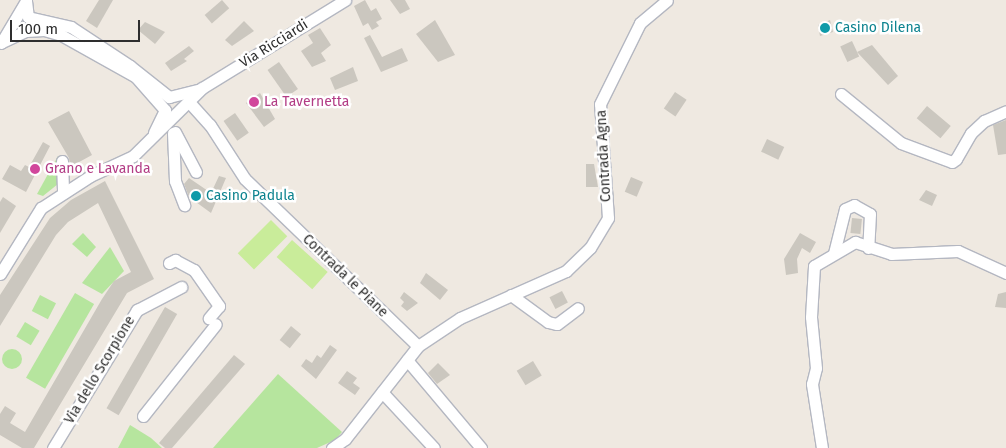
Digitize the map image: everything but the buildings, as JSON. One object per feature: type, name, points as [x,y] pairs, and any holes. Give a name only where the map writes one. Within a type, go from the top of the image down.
[{"type":"street","points":[[1,43],[26,0]]},
{"type":"street","points":[[1,43],[26,31],[44,30],[61,35],[136,77],[171,114],[178,113],[182,108],[182,101],[176,96],[169,97],[130,66],[70,27],[28,17],[26,0]]},
{"type":"street","name":"Via Ricciardi","points":[[202,88],[345,0]]},
{"type":"street","name":"Contrada Agna","points":[[418,346],[460,318],[566,271],[590,248],[608,218],[600,104],[640,23],[667,0]]},
{"type":"street","points":[[151,139],[166,110],[165,103],[169,97],[202,88]]},
{"type":"street","points":[[0,274],[41,208],[63,193],[133,156],[202,88]]},
{"type":"street","points":[[841,94],[896,140],[952,162],[956,159],[971,133],[984,121],[1006,111]]},
{"type":"street","name":"Contrada le Piane","points":[[189,102],[210,125],[245,178],[418,346]]},
{"type":"street","points":[[184,205],[175,181],[174,132],[196,172]]},
{"type":"street","points":[[62,161],[63,193]]},
{"type":"street","points":[[834,253],[845,209],[854,205],[870,214],[868,248]]},
{"type":"street","points":[[822,448],[812,384],[816,368],[811,336],[812,276],[814,266],[854,242],[868,248],[892,254],[958,251],[1006,273]]},
{"type":"street","points":[[142,416],[212,321],[219,306],[194,270],[175,260],[169,263]]},
{"type":"street","name":"Via dello Scorpione","points":[[53,448],[137,310],[181,287]]},
{"type":"street","points":[[511,295],[548,322],[557,324],[578,308]]},
{"type":"street","points":[[332,448],[349,443],[382,392],[418,346]]},
{"type":"street","points":[[407,360],[481,448]]},
{"type":"street","points":[[382,392],[434,448]]},
{"type":"green space","points":[[58,156],[58,184],[43,196],[37,194]]},
{"type":"green space","points":[[271,220],[287,236],[254,269],[238,253]]},
{"type":"green space","points":[[83,233],[96,247],[87,257],[72,244]]},
{"type":"green space","points":[[292,240],[328,272],[312,289],[277,257]]},
{"type":"green space","points":[[110,247],[124,271],[102,294],[82,283]]},
{"type":"green space","points":[[75,293],[94,304],[45,389],[26,378]]},
{"type":"green space","points":[[40,295],[56,303],[48,319],[32,311]]},
{"type":"green space","points":[[25,322],[40,331],[31,345],[16,337]]},
{"type":"green space","points":[[12,349],[19,352],[22,359],[19,366],[12,369],[5,366],[2,359],[5,352]]},
{"type":"green space","points":[[278,374],[342,432],[335,440],[317,448],[213,448]]},
{"type":"green space","points":[[130,425],[151,438],[162,448],[118,448]]},
{"type":"place","name":"Casino Dilena","points":[[825,28]]},
{"type":"place","name":"La Tavernetta","points":[[254,102]]},
{"type":"place","name":"Grano e Lavanda","points":[[35,169]]},
{"type":"place","name":"Casino Padula","points":[[196,196]]}]
